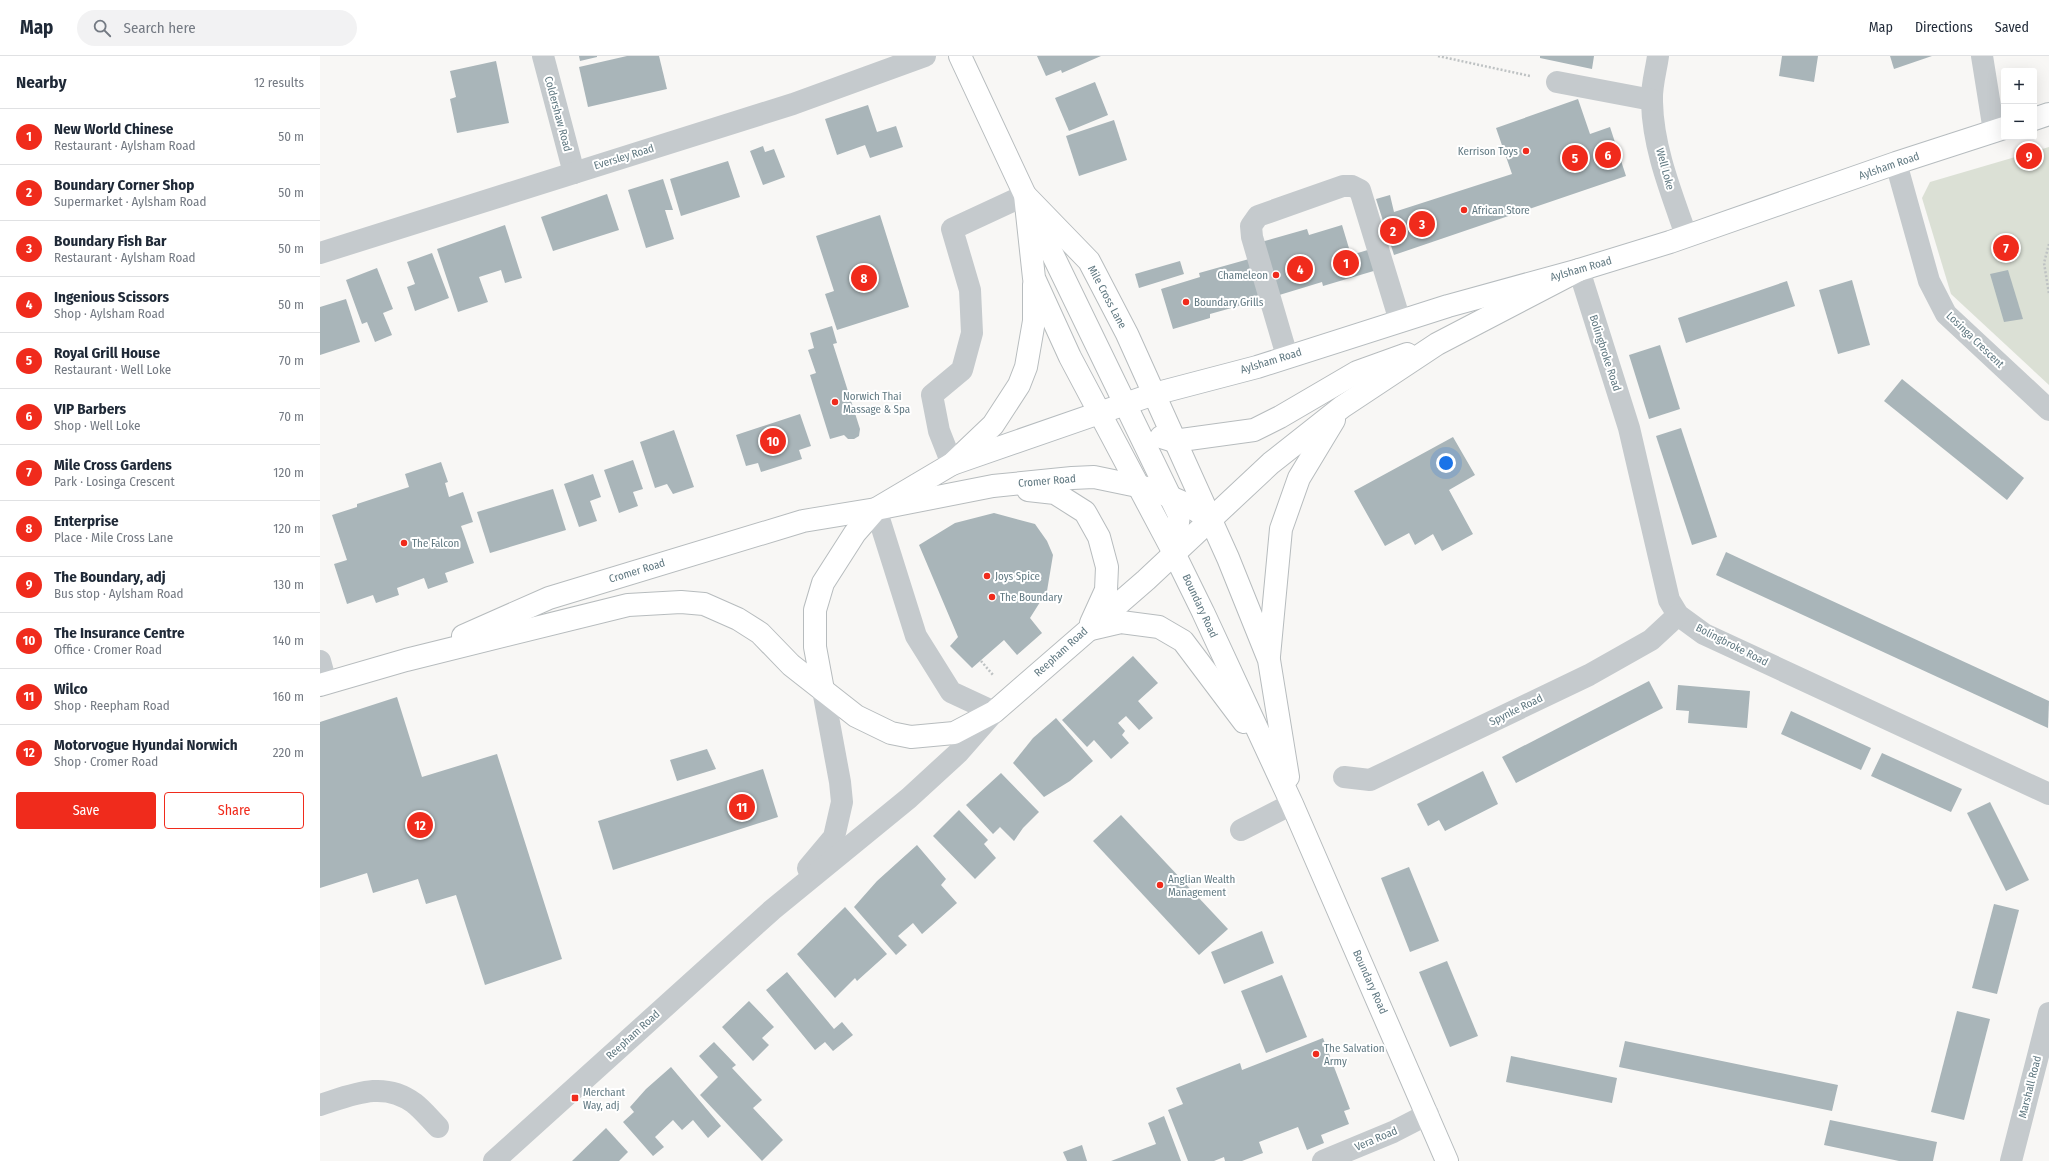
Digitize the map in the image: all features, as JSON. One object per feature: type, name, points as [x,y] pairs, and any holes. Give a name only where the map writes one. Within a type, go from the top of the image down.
[{"type":"main road","name":"Mile Cross Lane","points":[[960,56],[1025,196],[1034,278],[1070,357],[1098,413]]},
{"type":"main road","points":[[2037,118],[2049,114]]},
{"type":"main road","name":"Aylsham Road","points":[[1154,394],[1258,367],[1288,356],[1448,306],[1579,270],[1686,236],[1896,163],[1999,130]]},
{"type":"main road","name":"Mile Cross Lane","points":[[1025,196],[1099,272],[1154,394]]},
{"type":"main road","points":[[1025,196],[1090,329],[1137,431],[1179,515],[1174,552]]},
{"type":"main road","points":[[1088,630],[1146,580],[1174,552],[1271,464],[1342,407],[1437,344],[1579,270]]},
{"type":"main road","name":"Cromer Road","points":[[952,464],[993,425],[1019,385],[1026,368],[1034,321],[1034,278]]},
{"type":"main road","points":[[1098,413],[1137,431],[1174,440],[1254,430],[1280,417],[1358,372],[1437,344]]},
{"type":"main road","name":"Cromer Road","points":[[876,509],[952,464],[1124,403],[1154,394]]},
{"type":"main road","name":"Boundary Road","points":[[1154,394],[1211,520],[1269,660],[1292,804]]},
{"type":"main road","points":[[1269,660],[1281,529],[1298,478],[1342,407]]},
{"type":"main road","name":"Boundary Road","points":[[1098,413],[1174,552],[1292,804],[1428,1114],[1447,1161]]},
{"type":"main road","name":"Cromer Road","points":[[406,660],[548,598],[803,521],[876,509],[993,486],[1094,477],[1152,489],[1184,503],[1211,520]]},
{"type":"main road","name":"Reepham Road","points":[[876,509],[855,534],[834,564],[823,583],[817,603],[815,610],[815,647],[823,690],[856,716],[891,733],[911,738],[954,734],[994,712],[1088,630],[1106,590],[1107,567],[1099,537],[1085,512],[1055,493],[993,486]]},
{"type":"main road","name":"Cromer Road","points":[[323,684],[406,660],[628,605],[681,602],[704,604],[738,619],[755,629],[791,665],[823,690]]},
{"type":"main road","name":"Boundary Road","points":[[1088,630],[1121,622],[1159,627],[1183,641],[1247,726],[1292,804]]},
{"type":"street","name":"Coldershaw Road","points":[[543,56],[574,173]]},
{"type":"street","name":"Eversley Road","points":[[320,253],[806,100],[925,56]]},
{"type":"street","name":"Well Loke","points":[[1658,56],[1652,100],[1655,132],[1666,178],[1686,236]]},
{"type":"street","points":[[1982,56],[1999,130]]},
{"type":"street","points":[[1557,82],[1652,100]]},
{"type":"street","name":"Losinga Crescent","points":[[1896,163],[1929,281],[1946,314],[2049,410]]},
{"type":"street","points":[[1288,356],[1252,237],[1251,226],[1258,216],[1343,186],[1352,186],[1360,190],[1400,321]]},
{"type":"street","points":[[952,464],[939,431],[932,395],[962,370],[972,332],[970,290],[952,229],[1025,196]]},
{"type":"street","name":"Bolingbroke Road","points":[[1579,270],[1629,428],[1669,600],[1678,615],[1704,634],[2049,794]]},
{"type":"street","points":[[876,509],[916,636],[951,692],[994,712]]},
{"type":"street","name":"Spynke Road","points":[[1344,777],[1370,780],[1589,675],[1651,640],[1678,615]]},
{"type":"street","points":[[320,661],[323,684]]},
{"type":"street","name":"Reepham Road","points":[[772,910],[834,836],[842,802],[823,690]]},
{"type":"street","name":"Reepham Road","points":[[494,1161],[772,910],[908,798],[958,752],[994,712]]},
{"type":"street","points":[[1241,830],[1292,804]]},
{"type":"street","name":"Marshall Road","points":[[2011,1161],[2049,1013]]},
{"type":"street","points":[[320,1105],[369,1090],[390,1092],[413,1102],[438,1127]]},
{"type":"street","name":"Vera Road","points":[[1323,1161],[1393,1132],[1428,1114]]},
{"type":"path","points":[[1438,56],[1557,82]]},
{"type":"path","points":[[2049,244],[2044,262],[2049,294]]},
{"type":"shaded area","points":[[2049,147],[2049,385],[1951,294],[1922,198],[1930,182]]},
{"type":"building","points":[[579,56],[597,56],[597,57],[580,61]]},
{"type":"building","points":[[627,56],[659,56],[667,89],[588,107],[579,67]]},
{"type":"building","points":[[1037,56],[1101,56],[1062,73],[1061,70],[1046,76]]},
{"type":"building","points":[[1540,56],[1594,56],[1592,69],[1540,58]]},
{"type":"building","points":[[1782,56],[1818,56],[1814,82],[1779,76]]},
{"type":"building","points":[[1890,56],[1932,56],[1894,69]]},
{"type":"building","points":[[496,61],[509,123],[457,133],[450,99],[456,97],[450,71]]},
{"type":"building","points":[[1095,82],[1108,115],[1069,131],[1055,98]]},
{"type":"building","points":[[1578,99],[1590,134],[1610,127],[1626,176],[1394,255],[1376,199],[1390,195],[1394,212],[1512,174],[1496,128]]},
{"type":"building","points":[[868,105],[877,132],[896,126],[903,147],[870,158],[865,145],[837,155],[825,119]]},
{"type":"building","points":[[1114,120],[1127,160],[1079,176],[1066,136]]},
{"type":"building","points":[[763,146],[765,152],[774,149],[785,177],[763,185],[750,151]]},
{"type":"building","points":[[728,161],[740,197],[681,216],[670,179]]},
{"type":"building","points":[[663,179],[673,210],[665,210],[674,239],[646,248],[628,190]]},
{"type":"building","points":[[607,194],[619,230],[553,251],[541,217]]},
{"type":"building","points":[[880,215],[909,307],[837,330],[825,294],[834,291],[816,236]]},
{"type":"building","points":[[505,225],[522,278],[505,283],[501,270],[479,277],[488,302],[458,312],[437,249]]},
{"type":"building","points":[[1342,225],[1351,255],[1371,249],[1377,270],[1323,286],[1322,282],[1276,296],[1261,242],[1307,229],[1309,235]]},
{"type":"building","points":[[432,253],[449,298],[415,311],[407,287],[415,284],[407,262]]},
{"type":"building","points":[[1249,259],[1260,300],[1210,314],[1210,318],[1173,329],[1161,289],[1200,277],[1199,273]]},
{"type":"building","points":[[1180,261],[1184,274],[1139,288],[1135,274]]},
{"type":"building","points":[[377,268],[393,309],[383,313],[392,335],[375,342],[367,322],[362,324],[346,280]]},
{"type":"building","points":[[2008,270],[2023,319],[2004,322],[1990,274]]},
{"type":"building","points":[[1852,280],[1870,345],[1838,354],[1819,290]]},
{"type":"building","points":[[1787,281],[1795,306],[1686,343],[1678,318]]},
{"type":"building","points":[[346,299],[360,342],[320,355],[320,307]]},
{"type":"building","name":"Norwich Thai Massage & Spa","points":[[832,326],[837,343],[833,344],[860,429],[859,436],[854,439],[848,439],[844,435],[830,439],[810,375],[816,373],[808,350],[814,348],[810,333]]},
{"type":"building","points":[[1660,345],[1680,409],[1649,419],[1629,355]]},
{"type":"building","points":[[1902,379],[2024,478],[2007,500],[1884,401]]},
{"type":"building","points":[[800,414],[811,446],[799,450],[802,459],[761,472],[758,463],[746,466],[736,435]]},
{"type":"building","points":[[1681,428],[1717,537],[1692,545],[1656,436]]},
{"type":"building","points":[[674,430],[694,487],[673,494],[667,484],[655,488],[640,442]]},
{"type":"building","points":[[1453,437],[1475,475],[1449,490],[1473,534],[1442,551],[1433,534],[1415,545],[1409,533],[1385,546],[1354,491]]},
{"type":"building","points":[[633,460],[643,489],[633,492],[638,506],[619,513],[604,470]]},
{"type":"building","name":"The Falcon","points":[[441,462],[448,482],[445,483],[449,497],[463,492],[473,522],[461,526],[474,563],[445,573],[448,582],[428,589],[424,578],[397,588],[399,595],[376,603],[373,595],[347,604],[334,564],[347,560],[332,515],[357,507],[357,504],[409,487],[405,474]]},
{"type":"building","points":[[593,474],[601,497],[590,501],[597,521],[579,527],[564,484]]},
{"type":"building","points":[[553,489],[566,530],[490,553],[477,512]]},
{"type":"building","name":"The Boundary","points":[[994,513],[1035,524],[1047,541],[1053,555],[1047,591],[1030,618],[1042,633],[1017,655],[1004,640],[972,668],[950,646],[958,637],[919,545],[955,523]]},
{"type":"building","points":[[1726,552],[2049,701],[2048,728],[1716,575]]},
{"type":"building","points":[[1133,656],[1158,683],[1138,701],[1153,718],[1139,730],[1126,716],[1118,723],[1125,731],[1122,735],[1129,743],[1111,759],[1094,740],[1087,747],[1062,720]]},
{"type":"building","points":[[1649,681],[1663,708],[1516,783],[1502,757]]},
{"type":"building","points":[[1678,685],[1750,691],[1747,728],[1688,723],[1689,711],[1676,710]]},
{"type":"building","points":[[397,697],[422,777],[497,754],[562,959],[485,985],[456,895],[426,904],[418,879],[373,893],[367,873],[320,888],[320,722]]},
{"type":"building","points":[[1791,711],[1871,748],[1861,770],[1781,734]]},
{"type":"building","points":[[1056,718],[1093,761],[1070,781],[1044,797],[1013,763],[1033,738]]},
{"type":"building","points":[[707,749],[716,769],[677,781],[670,760]]},
{"type":"building","points":[[1882,753],[1962,789],[1951,812],[1871,776]]},
{"type":"building","points":[[763,769],[778,817],[613,870],[598,821]]},
{"type":"building","points":[[1483,771],[1498,804],[1445,831],[1439,820],[1428,826],[1417,804]]},
{"type":"building","points":[[1001,773],[1039,812],[1023,828],[1014,841],[1000,827],[993,834],[966,805]]},
{"type":"building","points":[[1990,802],[2029,880],[2006,891],[1967,813]]},
{"type":"building","points":[[959,810],[988,840],[984,844],[996,858],[975,879],[933,836]]},
{"type":"building","name":"Anglian Wealth Management","points":[[1121,815],[1228,929],[1199,955],[1093,841]]},
{"type":"building","points":[[917,845],[946,879],[941,885],[957,903],[922,934],[913,923],[898,936],[907,945],[896,955],[854,907],[877,881]]},
{"type":"building","points":[[1409,867],[1439,941],[1410,952],[1381,878]]},
{"type":"building","points":[[1994,904],[2019,910],[1997,994],[1972,988]]},
{"type":"building","points":[[845,907],[887,954],[857,981],[855,978],[835,998],[797,954]]},
{"type":"building","points":[[1262,931],[1274,963],[1224,984],[1211,952]]},
{"type":"building","points":[[1447,961],[1478,1036],[1450,1047],[1419,972]]},
{"type":"building","points":[[787,972],[834,1029],[842,1022],[853,1035],[833,1051],[825,1042],[815,1050],[766,990]]},
{"type":"building","points":[[1282,975],[1307,1037],[1266,1053],[1241,991]]},
{"type":"building","points":[[749,1001],[774,1027],[762,1038],[769,1045],[753,1061],[722,1027]]},
{"type":"building","points":[[1957,1011],[1990,1019],[1964,1120],[1931,1112]]},
{"type":"building","points":[[1323,1038],[1350,1109],[1344,1111],[1349,1124],[1321,1135],[1324,1143],[1307,1150],[1298,1127],[1259,1142],[1263,1153],[1242,1161],[1225,1161],[1224,1157],[1214,1161],[1188,1161],[1168,1110],[1183,1104],[1176,1088],[1240,1063],[1242,1070]]},
{"type":"building","points":[[1625,1041],[1838,1085],[1832,1111],[1619,1067]]},
{"type":"building","points":[[714,1042],[736,1065],[732,1068],[762,1100],[753,1108],[783,1140],[762,1161],[700,1095],[718,1077],[699,1056]]},
{"type":"building","points":[[1511,1056],[1617,1078],[1612,1103],[1506,1082]]},
{"type":"building","points":[[671,1067],[721,1126],[708,1138],[693,1120],[682,1130],[673,1120],[655,1137],[664,1147],[653,1156],[623,1122],[634,1112],[630,1107],[646,1089]]},
{"type":"building","points":[[1164,1116],[1181,1161],[1111,1161],[1156,1144],[1148,1123]]},
{"type":"building","points":[[1830,1120],[1937,1142],[1933,1161],[1899,1161],[1824,1145]]},
{"type":"building","points":[[606,1128],[628,1152],[619,1161],[572,1161]]},
{"type":"building","points":[[1082,1145],[1087,1161],[1067,1161],[1063,1152]]},
{"type":"place","name":"Kerrison Toys","points":[[1526,151]]},
{"type":"place","name":"VIP Barbers","points":[[1608,155]]},
{"type":"place","name":"The Boundary, adj","points":[[2029,156]]},
{"type":"place","name":"Royal Grill House","points":[[1575,158]]},
{"type":"place","name":"African Store","points":[[1464,210]]},
{"type":"place","name":"Boundary Fish Bar","points":[[1422,224]]},
{"type":"place","name":"Boundary Corner Shop","points":[[1393,231]]},
{"type":"place","name":"Mile Cross Gardens","points":[[2006,248]]},
{"type":"place","name":"New World Chinese","points":[[1346,263]]},
{"type":"place","name":"Ingenious Scissors","points":[[1300,269]]},
{"type":"place","name":"Chameleon","points":[[1276,275]]},
{"type":"place","name":"Enterprise","points":[[864,278]]},
{"type":"place","name":"Boundary Grills","points":[[1186,302]]},
{"type":"place","name":"Norwich Thai Massage & Spa","points":[[835,402]]},
{"type":"place","name":"The Insurance Centre","points":[[773,441]]},
{"type":"place","name":"The Falcon","points":[[404,543]]},
{"type":"place","name":"Joys Spice","points":[[987,576]]},
{"type":"place","name":"The Boundary","points":[[992,597]]},
{"type":"place","name":"Wilco","points":[[742,807]]},
{"type":"place","name":"Motorvogue Hyundai Norwich","points":[[420,825]]},
{"type":"place","name":"Anglian Wealth Management","points":[[1160,885]]},
{"type":"place","name":"The Salvation Army","points":[[1316,1054]]},
{"type":"place","name":"Merchant Way, adj","points":[[575,1098]]}]
